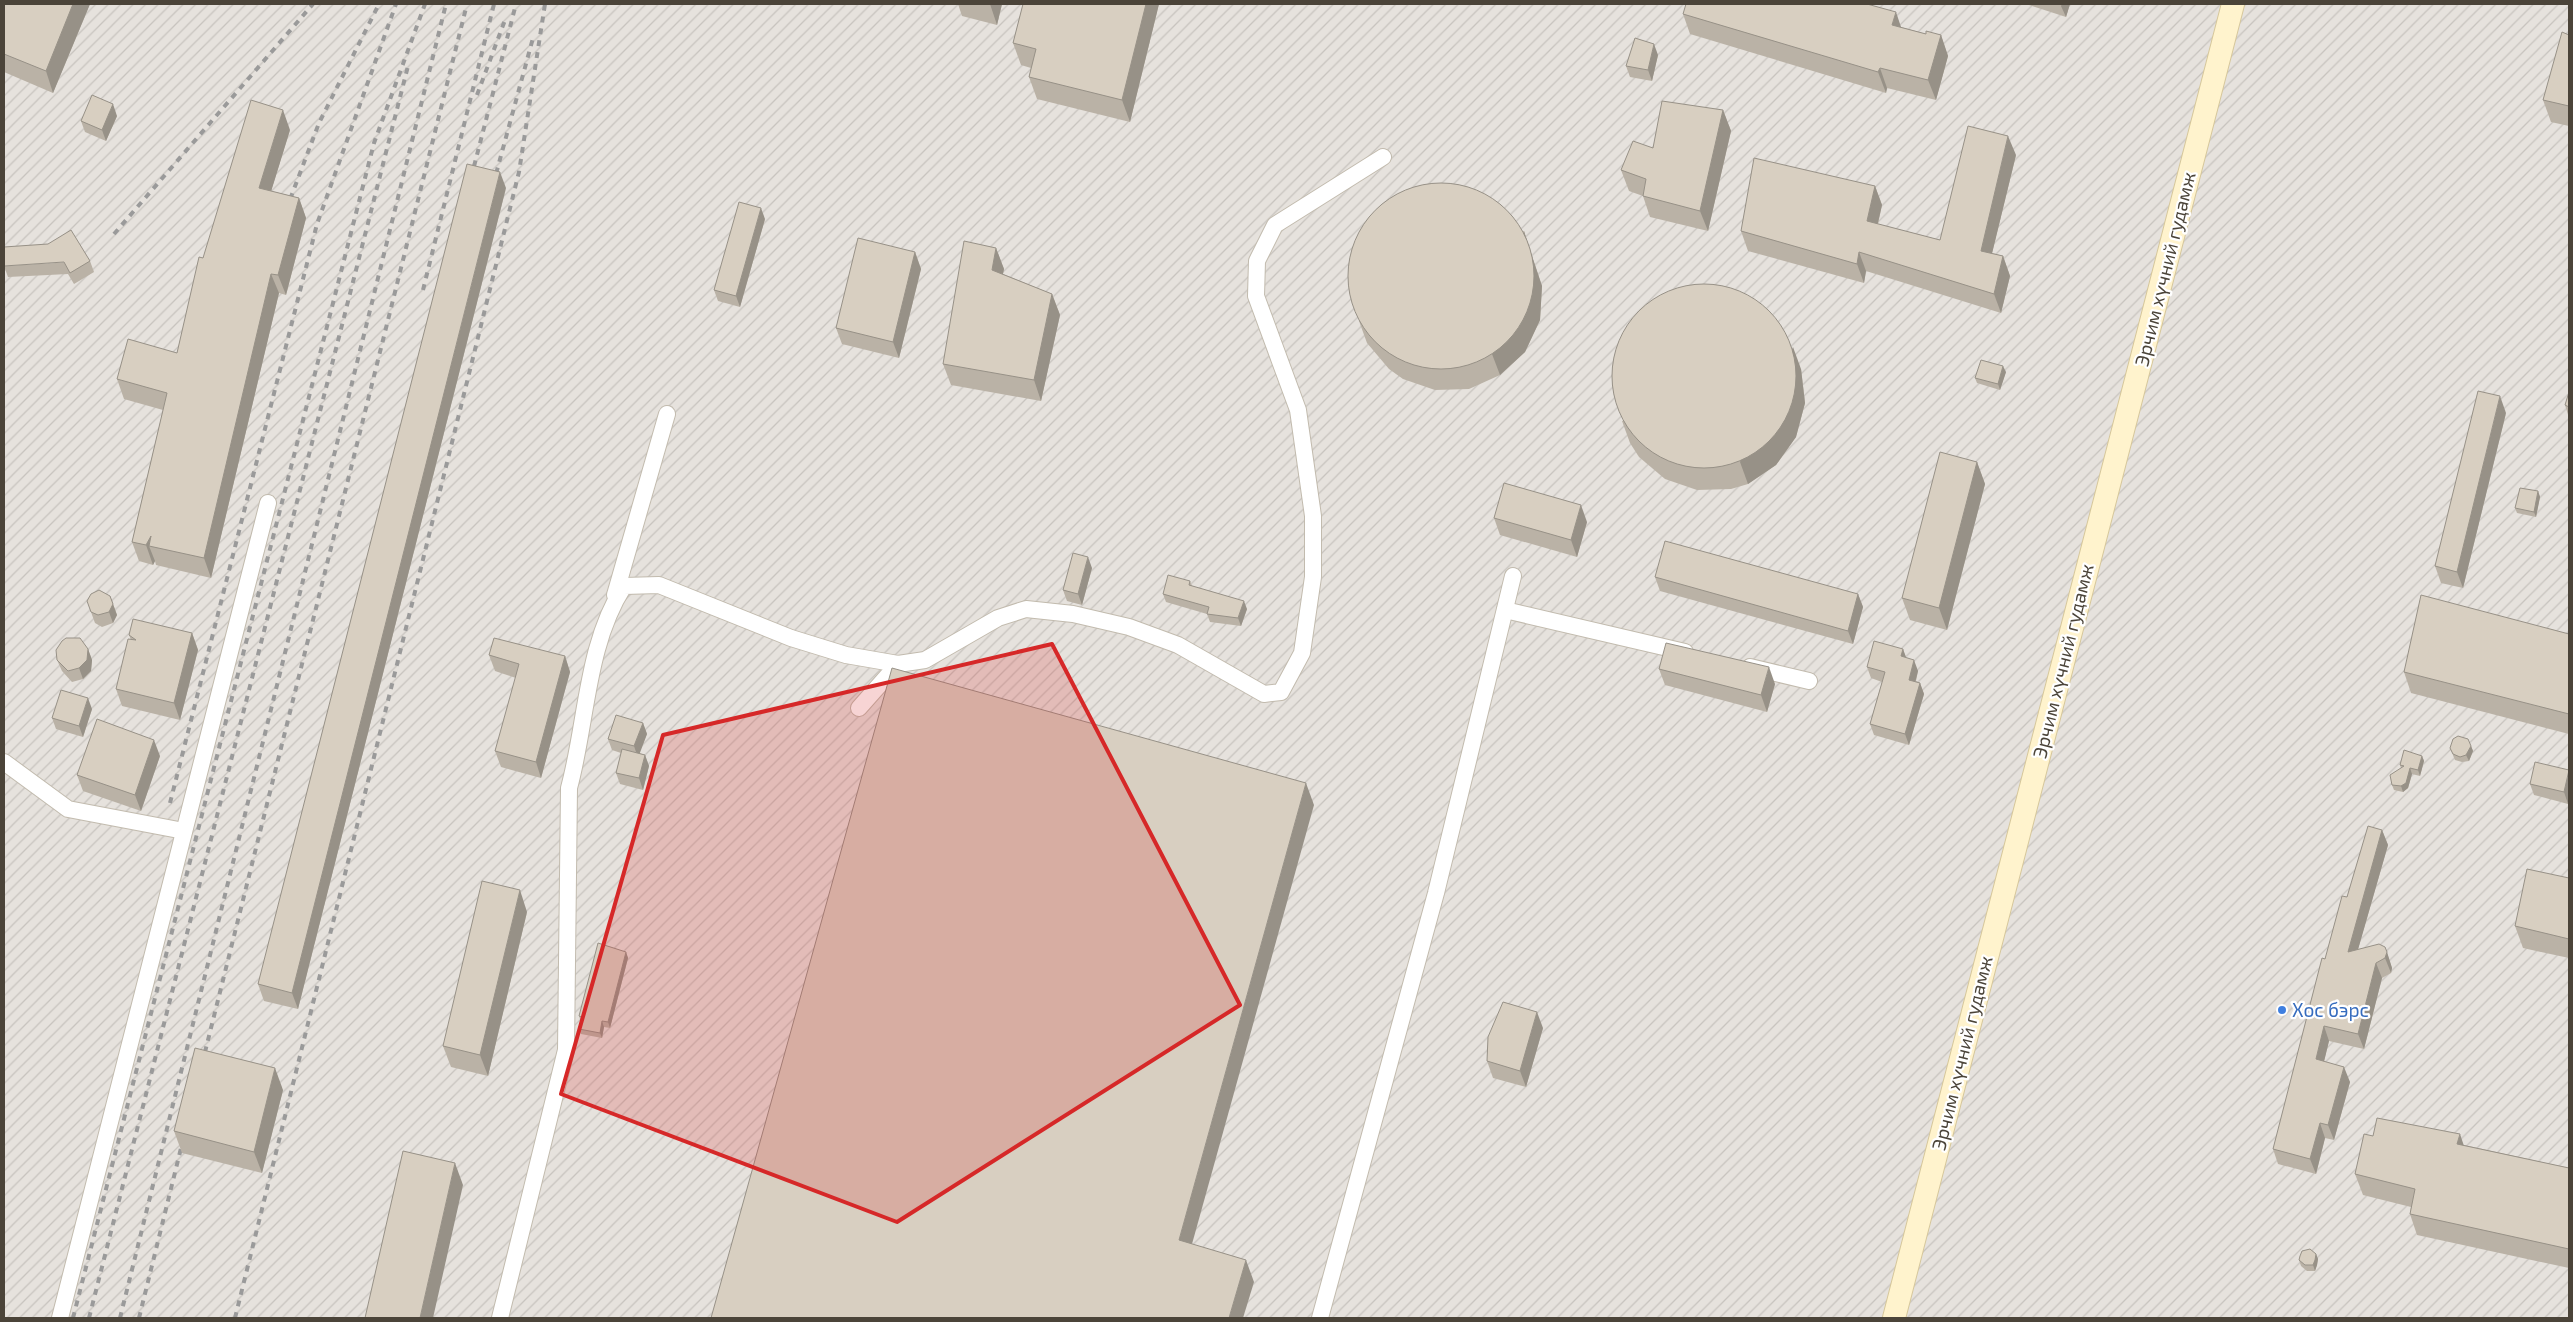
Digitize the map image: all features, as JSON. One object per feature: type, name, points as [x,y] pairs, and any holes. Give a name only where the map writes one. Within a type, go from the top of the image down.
[{"type":"main road","name":"Эрчим хүчний гудамж","points":[[1894,1318],[2233,4]]},
{"type":"street","points":[[611,607],[624,586],[658,584],[791,638],[846,655],[898,664],[925,660],[998,618],[1026,609],[1073,614],[1128,627],[1178,645],[1264,694],[1281,692],[1302,652],[1313,577],[1313,516],[1298,410],[1256,296],[1257,262],[1275,225],[1383,158]]},
{"type":"street","points":[[500,1318],[566,1050],[570,788],[579,752],[584,710],[596,655],[667,414]]},
{"type":"street","points":[[60,1318],[268,503]]},
{"type":"street","points":[[1320,1318],[1436,893],[1513,576]]},
{"type":"street","points":[[1505,610],[1704,656]]},
{"type":"street","points":[[1733,663],[1809,681]]},
{"type":"street","points":[[859,708],[898,664]]},
{"type":"street","points":[[4,762],[68,809],[184,831]]},
{"type":"highlighted area","points":[[1052,644],[1240,1005],[897,1222],[561,1094],[663,735]]},
{"type":"shaded area","points":[[4,4],[2569,4],[2569,1318],[4,1318]]},
{"type":"building","points":[[4,4],[73,4],[46,71],[4,54]]},
{"type":"building","points":[[1023,4],[1146,4],[1122,100],[1029,77],[1036,49],[1013,43]]},
{"type":"building","points":[[1686,4],[1867,4],[1896,12],[1892,25],[1926,34],[1926,31],[1941,35],[1928,80],[1880,68],[1878,72],[1683,14]]},
{"type":"building","points":[[2562,32],[2569,35],[2569,106],[2543,100]]},
{"type":"building","points":[[1635,38],[1654,44],[1648,70],[1626,66]]},
{"type":"building","points":[[92,95],[113,104],[102,130],[81,121]]},
{"type":"building","points":[[251,100],[283,110],[259,188],[299,198],[278,275],[271,274],[204,558],[149,546],[151,536],[146,545],[132,542],[167,393],[117,379],[128,339],[177,353],[199,257],[203,258]]},
{"type":"building","points":[[1662,101],[1723,110],[1700,211],[1643,196],[1646,179],[1621,170],[1633,141],[1653,148]]},
{"type":"building","points":[[1968,126],[2008,136],[1981,251],[2003,256],[1994,294],[1859,252],[1857,264],[1741,231],[1754,158],[1875,186],[1867,221],[1940,240]]},
{"type":"building","points":[[467,164],[500,172],[292,993],[258,984]]},
{"type":"building","points":[[1441,183],[1468,187],[1485,194],[1500,204],[1513,217],[1523,232],[1530,249],[1534,276],[1530,303],[1523,320],[1513,335],[1500,348],[1485,358],[1468,365],[1441,369],[1414,365],[1397,358],[1382,348],[1369,335],[1359,320],[1352,303],[1348,276],[1352,249],[1359,232],[1369,217],[1382,204],[1397,194],[1414,187]]},
{"type":"building","points":[[739,202],[761,208],[736,296],[714,290]]},
{"type":"building","points":[[71,230],[90,261],[70,273],[64,262],[4,266],[4,247],[48,244]]},
{"type":"building","points":[[858,238],[915,252],[893,342],[836,328]]},
{"type":"building","points":[[964,241],[996,248],[992,270],[1052,294],[1034,380],[943,364]]},
{"type":"building","points":[[1713,284],[1731,287],[1748,294],[1775,317],[1786,332],[1793,349],[1796,376],[1793,403],[1786,420],[1763,447],[1748,458],[1731,465],[1695,468],[1677,465],[1660,458],[1633,435],[1622,420],[1615,403],[1612,367],[1615,349],[1622,332],[1645,305],[1660,294],[1677,287]]},
{"type":"building","points":[[1981,360],[2003,366],[1998,384],[1975,378]]},
{"type":"building","points":[[2478,391],[2500,396],[2457,572],[2435,566]]},
{"type":"building","points":[[2569,392],[2569,407],[2565,405]]},
{"type":"building","points":[[1940,452],[1977,462],[1939,608],[1902,598]]},
{"type":"building","points":[[1504,483],[1581,505],[1571,540],[1494,518]]},
{"type":"building","points":[[2520,488],[2538,491],[2534,512],[2515,508]]},
{"type":"building","points":[[1665,541],[1858,594],[1848,631],[1655,577]]},
{"type":"building","points":[[1073,553],[1088,557],[1078,594],[1063,590]]},
{"type":"building","points":[[1168,575],[1190,581],[1189,585],[1244,601],[1238,618],[1207,614],[1209,607],[1163,594]]},
{"type":"building","points":[[99,590],[110,596],[113,604],[109,612],[98,615],[91,612],[87,601],[91,594]]},
{"type":"building","points":[[2421,595],[2569,634],[2569,714],[2404,672]]},
{"type":"building","points":[[133,619],[192,633],[174,703],[116,689],[128,639],[136,640],[129,635]]},
{"type":"building","points":[[66,638],[80,638],[88,649],[87,660],[79,668],[68,671],[57,660],[56,650]]},
{"type":"building","points":[[494,638],[565,656],[536,762],[495,751],[519,664],[489,655]]},
{"type":"building","points":[[1874,641],[1903,649],[1901,656],[1914,660],[1909,680],[1920,683],[1905,734],[1870,724],[1885,672],[1867,667]]},
{"type":"building","points":[[1666,643],[1769,667],[1761,695],[1659,669]]},
{"type":"building","points":[[892,668],[1306,783],[1179,1240],[1246,1260],[1229,1318],[711,1318]]},
{"type":"building","points":[[61,690],[88,698],[79,726],[52,718]]},
{"type":"building","points":[[616,715],[643,723],[634,746],[608,739]]},
{"type":"building","points":[[97,719],[154,740],[135,795],[77,775]]},
{"type":"building","points":[[2458,736],[2468,739],[2471,746],[2466,755],[2460,757],[2453,754],[2450,748],[2453,739]]},
{"type":"building","points":[[622,749],[645,755],[639,778],[616,773]]},
{"type":"building","points":[[2404,750],[2422,756],[2418,770],[2410,768],[2406,783],[2401,786],[2392,785],[2390,775],[2404,766],[2400,765]]},
{"type":"building","points":[[2535,762],[2569,770],[2564,792],[2530,784]]},
{"type":"building","points":[[2368,826],[2382,830],[2348,952],[2379,944],[2385,947],[2387,952],[2385,958],[2376,963],[2358,1034],[2324,1026],[2316,1059],[2344,1067],[2328,1125],[2320,1123],[2310,1159],[2273,1149],[2322,958],[2325,959],[2342,896],[2347,897]]},
{"type":"building","points":[[2527,869],[2569,878],[2569,939],[2515,926]]},
{"type":"building","points":[[482,881],[520,890],[480,1055],[443,1046]]},
{"type":"building","points":[[598,943],[626,952],[608,1022],[602,1021],[600,1033],[579,1029],[582,1017],[579,1016]]},
{"type":"building","points":[[1503,1002],[1537,1012],[1520,1071],[1487,1061],[1488,1037]]},
{"type":"building","points":[[195,1048],[275,1068],[254,1152],[174,1131]]},
{"type":"building","points":[[2377,1118],[2460,1134],[2457,1144],[2569,1168],[2569,1249],[2410,1214],[2415,1189],[2355,1174],[2364,1134],[2373,1136]]},
{"type":"building","points":[[403,1151],[455,1163],[420,1318],[365,1318]]},
{"type":"building","points":[[2310,1249],[2316,1254],[2315,1260],[2313,1265],[2305,1265],[2299,1260],[2300,1256],[2302,1251]]},
{"type":"railway","points":[[114,234],[313,4]]},
{"type":"railway","points":[[286,210],[319,123],[379,4]]},
{"type":"railway","points":[[170,803],[317,224],[396,4]]},
{"type":"railway","points":[[73,1318],[374,143],[425,4]]},
{"type":"railway","points":[[120,1318],[446,4]]},
{"type":"railway","points":[[202,1064],[467,4]]},
{"type":"railway","points":[[423,290],[494,4]]},
{"type":"railway","points":[[471,178],[516,4]]},
{"type":"railway","points":[[235,1318],[519,172],[545,4]]},
{"type":"railway","points":[[477,95],[505,20]]},
{"type":"railway","points":[[493,185],[533,38]]},
{"type":"railway","points":[[89,1318],[408,66]]},
{"type":"railway","points":[[139,1318],[184,1136]]},
{"type":"place","name":"Хос бэрс","points":[[2282,1010]]}]
